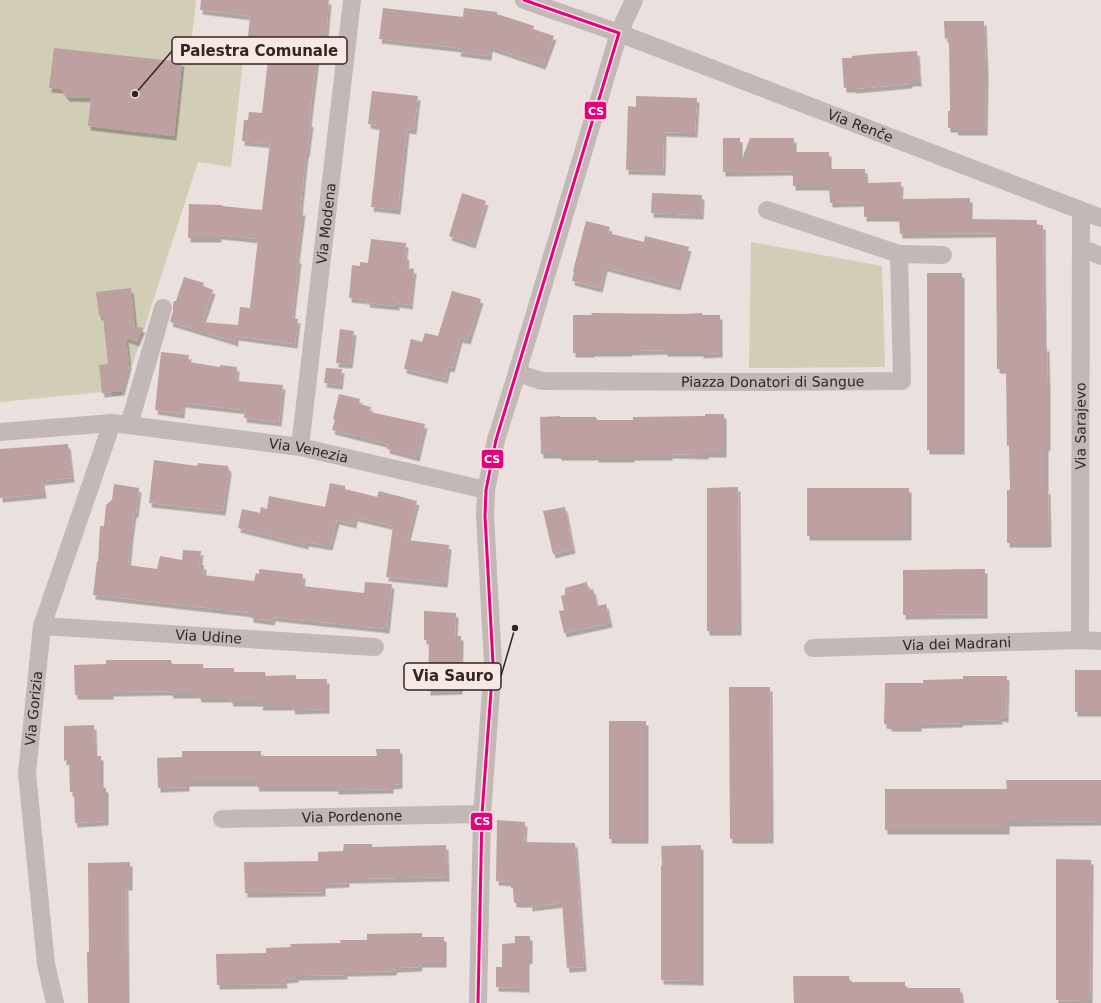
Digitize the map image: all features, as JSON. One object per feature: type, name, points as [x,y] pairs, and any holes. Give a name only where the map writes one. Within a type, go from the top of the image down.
[{"type":"street","name":"Via Modena","points":[[300,447],[352,0]]},
{"type":"street","name":"Via Renče","points":[[524,0],[619,33],[1101,218]]},
{"type":"street","points":[[478,1003],[482,814],[493,664],[485,516],[486,490],[496,440],[518,373],[619,33],[634,0]]},
{"type":"street","points":[[767,210],[899,254],[944,255]]},
{"type":"street","name":"Via Sarajevo","points":[[1080,640],[1081,211]]},
{"type":"street","points":[[1081,248],[1101,256]]},
{"type":"street","name":"Piazza Donatori di Sangue","points":[[518,373],[542,381],[902,381],[899,254]]},
{"type":"street","points":[[121,424],[163,308]]},
{"type":"street","name":"Via Venezia","points":[[0,432],[121,424],[300,447],[486,490]]},
{"type":"street","name":"Via Gorizia","points":[[54,1003],[46,964],[26,773],[42,626],[121,424]]},
{"type":"street","name":"Via Udine","points":[[42,626],[375,647]]},
{"type":"street","name":"Via dei Madrani","points":[[813,648],[1080,640],[1101,641]]},
{"type":"street","name":"Via Pordenone","points":[[222,819],[482,814]]},
{"type":"shaded area","points":[[0,0],[196,0],[190,56],[243,62],[231,167],[198,162],[132,366],[129,365],[122,395],[112,396],[111,392],[102,392],[0,402]]},
{"type":"shaded area","points":[[751,242],[882,266],[885,367],[749,368]]},
{"type":"building","points":[[201,0],[329,0],[324,57],[317,56],[309,122],[311,123],[306,153],[300,211],[303,211],[292,318],[298,319],[295,344],[236,336],[236,342],[170,322],[174,301],[176,301],[184,277],[204,283],[203,286],[213,290],[202,322],[238,325],[240,307],[250,308],[258,239],[219,235],[219,238],[188,238],[189,204],[222,205],[262,210],[270,144],[242,141],[244,120],[248,120],[249,112],[262,113],[269,51],[247,48],[250,16],[200,10]]},
{"type":"building","points":[[383,8],[463,17],[464,8],[497,12],[497,14],[534,26],[533,29],[554,36],[543,65],[490,47],[489,56],[458,52],[459,48],[379,39]]},
{"type":"building","points":[[944,21],[984,21],[986,72],[985,131],[956,131],[955,128],[948,128],[948,111],[950,111],[949,38],[945,39]]},
{"type":"building","points":[[54,48],[182,62],[174,136],[88,126],[91,98],[67,97],[61,89],[49,88]]},
{"type":"building","points":[[917,51],[919,82],[854,89],[844,88],[842,58],[852,58],[852,56],[871,54]]},
{"type":"building","points":[[372,91],[418,96],[414,130],[407,129],[398,210],[371,207],[380,126],[368,124]]},
{"type":"building","points":[[636,96],[697,98],[695,133],[664,132],[663,171],[626,170],[628,106],[636,107]]},
{"type":"building","points":[[723,138],[740,138],[740,164],[750,138],[794,138],[794,152],[829,152],[829,169],[865,169],[866,183],[901,182],[900,199],[970,198],[970,219],[1037,220],[1037,225],[1043,225],[1044,347],[1047,347],[1048,394],[1046,490],[1048,490],[1049,543],[1007,543],[1007,490],[1010,490],[1009,446],[1007,446],[1006,374],[1004,374],[1004,369],[997,369],[996,233],[900,234],[899,217],[864,217],[864,202],[830,203],[829,186],[793,186],[793,171],[723,172]]},
{"type":"building","points":[[462,193],[486,201],[473,244],[449,236]]},
{"type":"building","points":[[652,193],[702,195],[701,215],[651,213]]},
{"type":"building","points":[[586,221],[610,227],[608,233],[644,242],[645,236],[689,247],[678,286],[605,267],[600,288],[572,281],[573,271]]},
{"type":"building","points":[[371,239],[406,243],[406,268],[414,269],[410,305],[397,303],[397,306],[367,303],[368,300],[349,298],[352,265],[360,266],[360,262],[368,263]]},
{"type":"building","points":[[927,273],[962,273],[962,450],[927,450]]},
{"type":"building","points":[[131,288],[135,326],[143,328],[137,342],[126,338],[129,365],[122,391],[102,393],[99,365],[108,364],[103,316],[99,316],[96,292]]},
{"type":"building","points":[[452,291],[481,299],[468,340],[460,338],[452,368],[448,367],[445,379],[404,369],[411,339],[422,342],[425,333],[438,336]]},
{"type":"building","points":[[591,313],[702,313],[702,315],[720,315],[720,353],[701,354],[701,352],[665,352],[665,350],[573,353],[573,315],[592,315]]},
{"type":"building","points":[[340,329],[354,331],[350,364],[336,363]]},
{"type":"building","points":[[161,352],[189,355],[188,362],[220,367],[220,365],[237,367],[236,381],[283,385],[279,422],[244,418],[245,410],[183,403],[182,414],[155,410]]},
{"type":"building","points":[[326,368],[342,369],[340,385],[324,383]]},
{"type":"building","points":[[339,394],[360,399],[359,404],[371,407],[370,412],[425,424],[417,457],[387,449],[388,444],[332,430]]},
{"type":"building","points":[[705,414],[724,414],[724,453],[706,453],[706,455],[670,454],[670,456],[632,456],[632,458],[596,458],[596,456],[559,456],[559,454],[541,454],[540,417],[596,417],[597,420],[633,420],[633,417],[705,416]]},
{"type":"building","points":[[68,444],[72,478],[42,481],[44,494],[0,498],[0,449]]},
{"type":"building","points":[[154,460],[197,466],[198,463],[228,466],[229,470],[223,511],[149,503]]},
{"type":"building","points":[[330,483],[345,486],[345,489],[377,497],[379,491],[417,501],[407,540],[449,545],[445,583],[386,577],[393,526],[355,517],[354,524],[337,520],[330,546],[306,542],[306,545],[238,528],[242,509],[260,513],[261,507],[267,509],[269,496],[325,507]]},
{"type":"building","points":[[114,484],[139,488],[136,513],[134,513],[131,534],[128,565],[157,569],[160,556],[182,560],[183,550],[201,551],[199,565],[204,565],[203,575],[254,581],[256,573],[259,574],[259,569],[303,574],[302,586],[364,593],[365,582],[392,584],[387,629],[273,617],[272,621],[251,618],[251,613],[93,595],[97,561],[98,562],[100,526],[104,526],[106,505],[112,500]]},
{"type":"building","points":[[738,487],[739,631],[707,631],[707,488]]},
{"type":"building","points":[[807,488],[909,488],[909,536],[807,536]]},
{"type":"building","points":[[565,507],[573,549],[553,554],[543,511]]},
{"type":"building","points":[[985,569],[985,614],[903,615],[903,570]]},
{"type":"building","points":[[587,582],[588,590],[593,589],[597,606],[606,604],[610,623],[564,633],[559,611],[564,610],[561,596],[565,595],[565,588]]},
{"type":"building","points":[[424,611],[456,613],[455,636],[461,636],[460,690],[428,691],[429,640],[424,640]]},
{"type":"building","points":[[106,660],[171,660],[172,664],[203,664],[203,668],[234,668],[234,672],[265,672],[266,676],[296,675],[296,679],[327,679],[327,709],[293,710],[292,706],[260,706],[261,702],[231,702],[230,698],[199,698],[198,694],[171,694],[170,691],[111,692],[111,695],[75,695],[74,665],[106,664]]},
{"type":"building","points":[[1075,670],[1101,670],[1101,712],[1075,712]]},
{"type":"building","points":[[963,676],[1007,676],[1006,718],[1000,717],[1000,720],[960,721],[960,723],[919,724],[919,727],[889,727],[889,725],[884,724],[885,683],[923,683],[923,680],[963,679]]},
{"type":"building","points":[[729,687],[770,687],[771,839],[730,839]]},
{"type":"building","points":[[609,721],[646,721],[646,839],[609,839]]},
{"type":"building","points":[[94,725],[95,756],[101,756],[101,787],[106,788],[106,821],[75,823],[74,792],[70,792],[69,759],[64,761],[64,726]]},
{"type":"building","points":[[376,749],[400,749],[400,784],[391,785],[391,789],[336,790],[336,787],[257,787],[256,782],[187,782],[187,787],[158,788],[157,758],[182,757],[182,751],[261,751],[261,756],[377,756]]},
{"type":"building","points":[[1006,780],[1101,780],[1101,821],[1007,822],[1007,830],[885,830],[885,789],[1007,789]]},
{"type":"building","points":[[497,820],[525,822],[524,842],[575,843],[584,967],[567,968],[562,903],[530,907],[530,903],[514,903],[511,882],[496,881]]},
{"type":"building","points":[[344,844],[372,844],[372,847],[446,845],[447,877],[347,879],[347,883],[323,884],[323,892],[245,893],[244,862],[318,861],[318,852],[343,851]]},
{"type":"building","points":[[701,845],[701,981],[661,980],[661,846]]},
{"type":"building","points":[[1056,859],[1091,860],[1090,1001],[1056,1000]]},
{"type":"building","points":[[130,862],[130,886],[126,886],[127,1003],[88,1003],[88,863]]},
{"type":"building","points":[[422,933],[422,937],[444,937],[444,963],[420,963],[419,967],[395,968],[394,971],[345,972],[345,975],[296,976],[296,978],[284,979],[285,984],[217,985],[216,954],[266,953],[266,948],[291,947],[290,944],[341,943],[340,940],[367,940],[367,934]]},
{"type":"building","points":[[515,936],[530,936],[530,959],[527,960],[527,988],[496,987],[496,967],[502,967],[502,944],[515,943]]},
{"type":"building","points":[[793,976],[849,976],[850,982],[905,982],[905,988],[960,988],[962,1003],[794,1003]]},
{"type":"transit line","name":"CS","points":[[478,1003],[482,814],[493,664],[485,516],[486,490],[496,440],[619,33],[524,0]]},
{"type":"place","name":"Palestra Comunale","points":[[135,94]]},
{"type":"place","name":"Via Sauro","points":[[515,628]]}]
